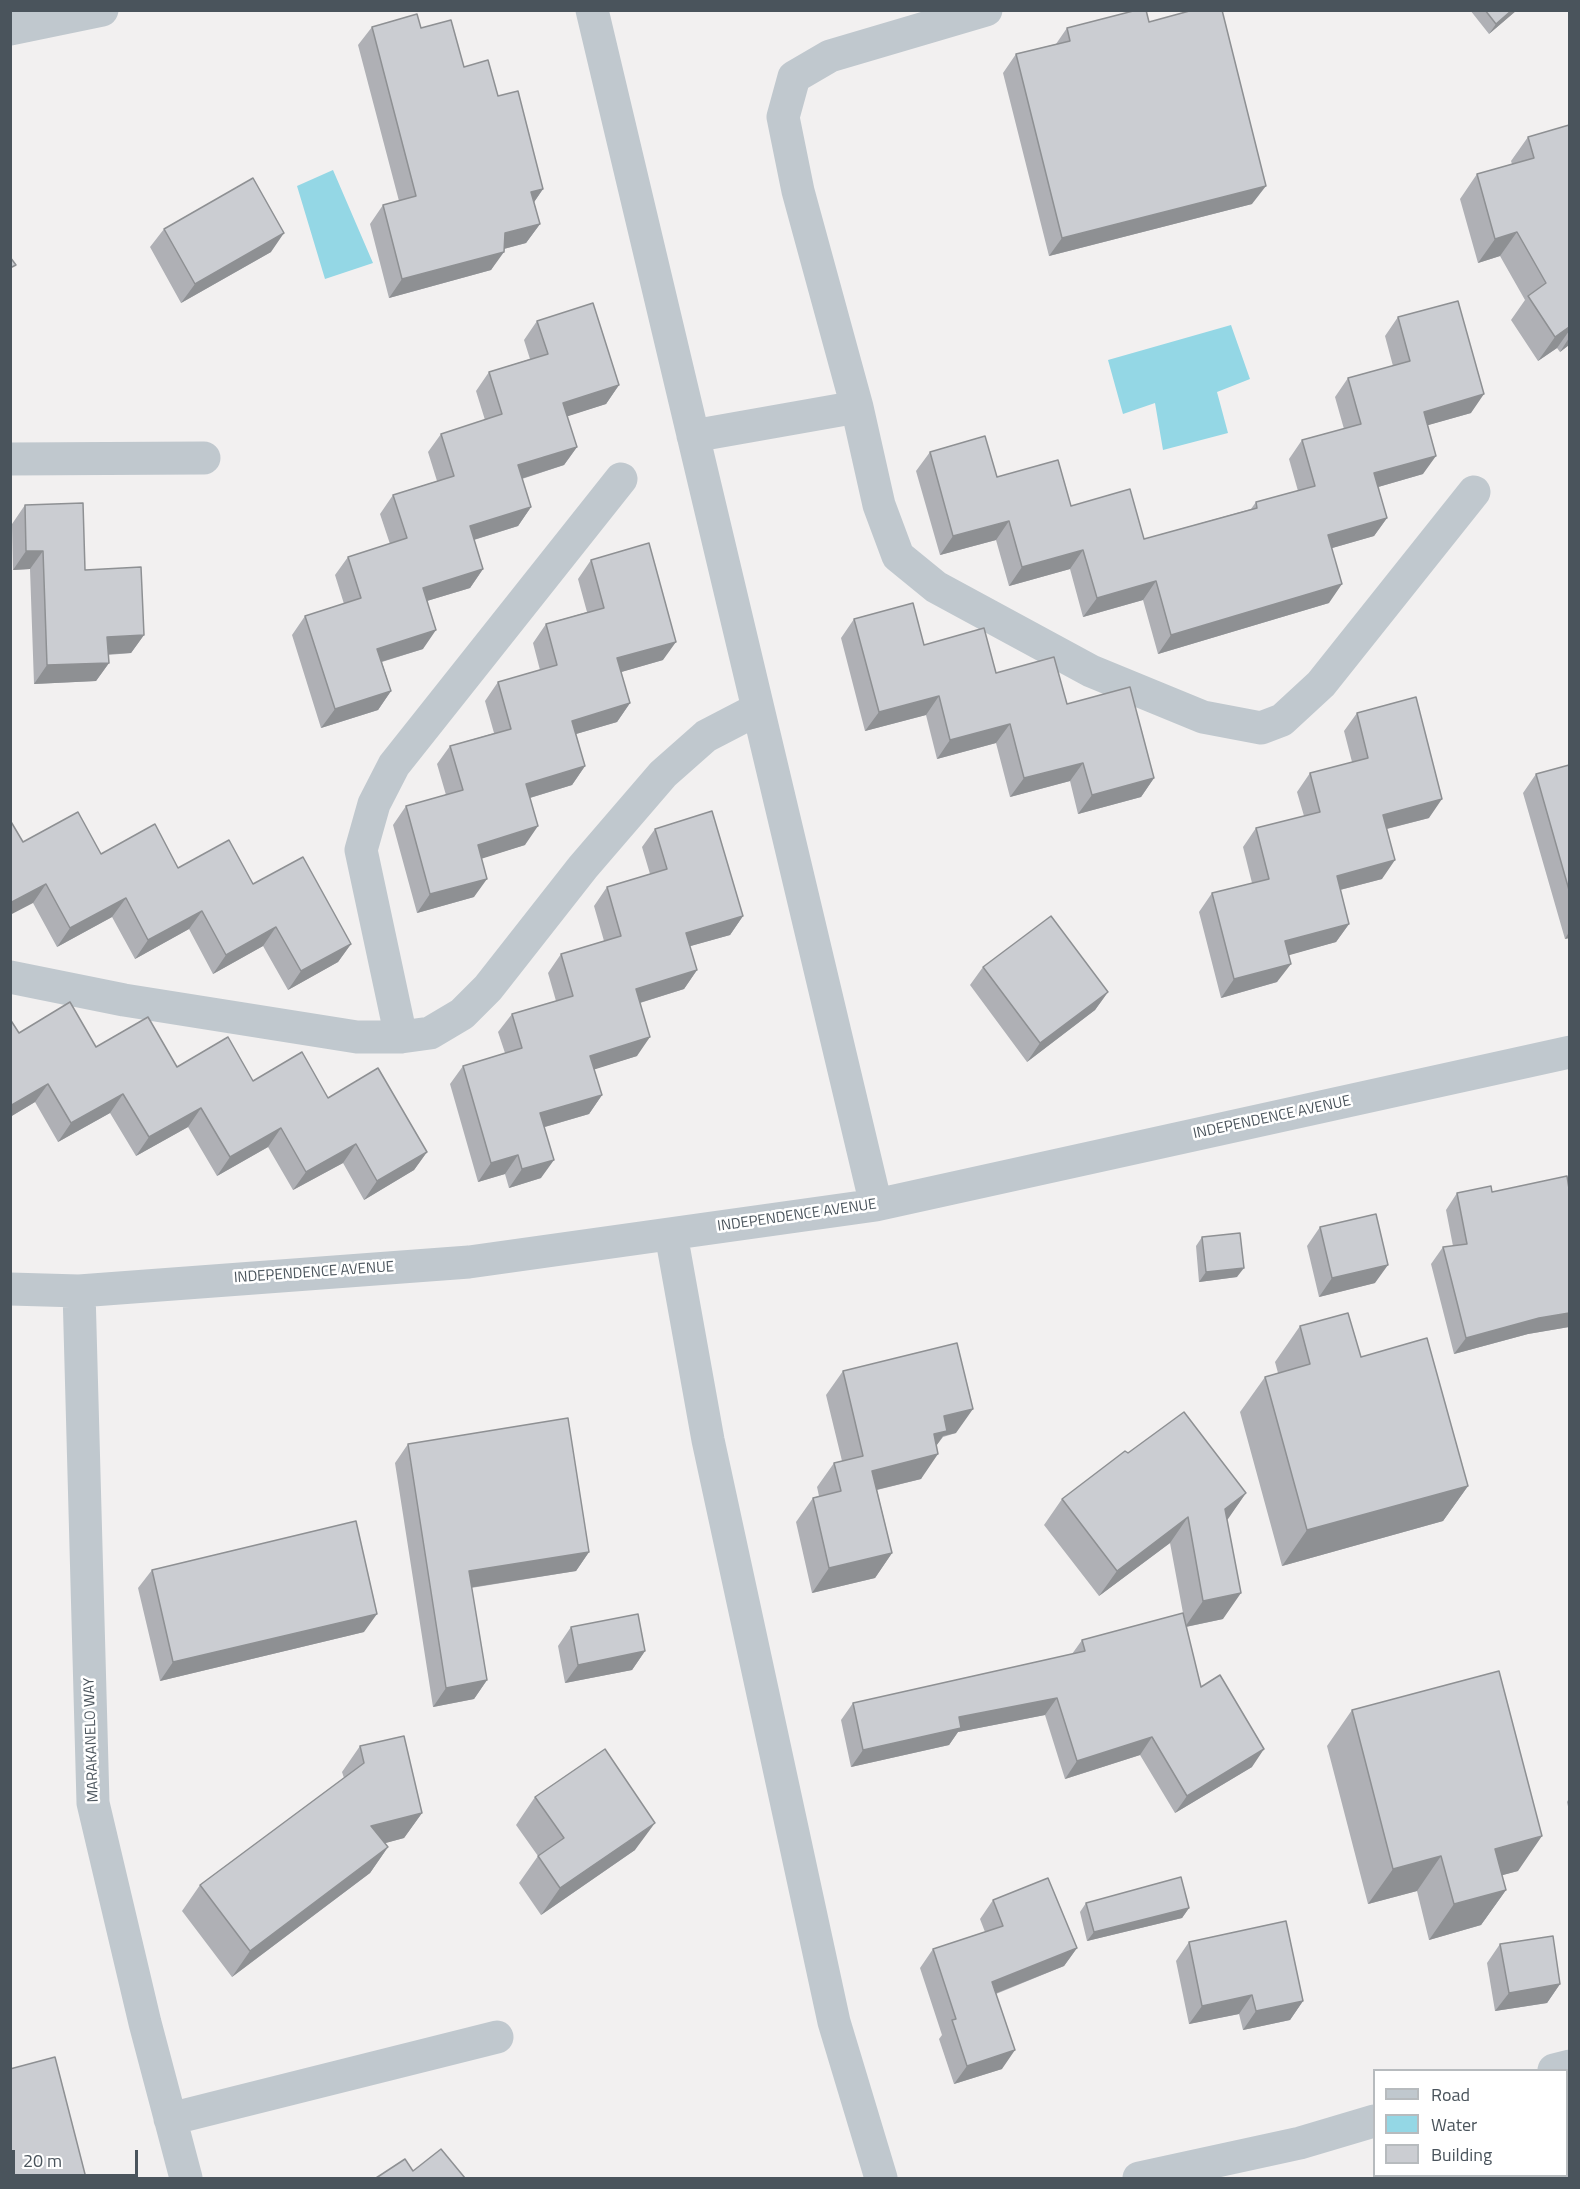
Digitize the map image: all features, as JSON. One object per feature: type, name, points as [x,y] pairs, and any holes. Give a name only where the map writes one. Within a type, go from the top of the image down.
[{"type":"street","points":[[10,29],[102,10]]},
{"type":"street","points":[[592,10],[876,1205]]},
{"type":"street","points":[[986,10],[830,56],[794,77],[783,117],[798,191],[857,407],[879,505],[898,556],[936,587],[1091,671],[1203,717],[1261,728],[1282,720],[1321,684],[1474,492]]},
{"type":"street","points":[[693,436],[857,407]]},
{"type":"street","points":[[10,459],[204,458]]},
{"type":"street","points":[[401,1037],[361,850],[374,804],[394,765],[621,479]]},
{"type":"street","points":[[10,977],[124,1000],[334,1034],[357,1037],[401,1037],[430,1033],[462,1014],[488,988],[582,867],[663,774],[706,736],[758,709]]},
{"type":"street","name":"INDEPENDENCE AVENUE","points":[[10,1289],[79,1291],[469,1262],[876,1205],[1569,1052]]},
{"type":"street","points":[[672,1234],[708,1440],[834,2022],[881,2178]]},
{"type":"street","name":"MARAKANELO WAY","points":[[79,1291],[93,1803],[186,2178]]},
{"type":"street","points":[[170,2119],[497,2037]]},
{"type":"street","points":[[1139,2178],[1300,2143],[1373,2121]]},
{"type":"water","points":[[333,170],[373,263],[325,279],[297,186]]},
{"type":"water","points":[[1231,325],[1250,379],[1217,392],[1228,433],[1163,450],[1155,403],[1123,414],[1108,360]]},
{"type":"building","points":[[1137,10],[1146,10],[1149,22],[1193,10],[1222,10],[1266,186],[1062,238],[1016,54],[1070,41],[1067,28]]},
{"type":"building","points":[[1485,10],[1512,10],[1496,24]]},
{"type":"building","points":[[417,14],[421,28],[451,20],[464,67],[488,60],[498,96],[518,91],[543,189],[531,192],[540,224],[505,233],[504,252],[402,279],[383,205],[416,196],[372,27]]},
{"type":"building","points":[[1569,125],[1569,327],[1555,337],[1528,296],[1546,283],[1517,232],[1495,239],[1477,174],[1534,158],[1528,137]]},
{"type":"building","points":[[253,178],[284,233],[195,284],[164,229]]},
{"type":"building","points":[[10,257],[16,265],[10,268]]},
{"type":"building","points":[[1458,301],[1484,394],[1424,412],[1436,456],[1374,473],[1387,518],[1328,535],[1342,584],[1171,635],[1156,581],[1097,598],[1083,550],[1022,567],[1009,521],[953,536],[930,452],[985,436],[997,477],[1058,460],[1071,506],[1130,489],[1144,539],[1257,508],[1256,502],[1315,486],[1302,440],[1361,424],[1348,378],[1410,361],[1398,317]]},
{"type":"building","points":[[593,303],[619,385],[563,403],[577,447],[518,465],[531,507],[470,526],[483,569],[423,588],[436,630],[377,649],[391,691],[335,709],[305,616],[361,598],[348,557],[407,538],[393,495],[454,476],[441,434],[502,414],[489,372],[548,354],[537,321]]},
{"type":"building","points":[[83,503],[85,570],[141,567],[144,635],[107,637],[109,663],[47,665],[43,551],[26,551],[25,505]]},
{"type":"building","points":[[649,543],[676,642],[617,658],[630,703],[572,721],[585,766],[526,784],[538,826],[478,845],[487,879],[430,894],[406,806],[463,790],[450,746],[511,729],[498,682],[557,665],[546,624],[604,608],[591,560]]},
{"type":"building","points":[[913,603],[924,645],[984,628],[996,673],[1054,657],[1067,704],[1130,687],[1154,778],[1092,795],[1083,763],[1024,778],[1010,724],[950,740],[939,696],[879,712],[854,619]]},
{"type":"building","points":[[1416,697],[1442,799],[1383,815],[1395,860],[1337,876],[1349,924],[1285,941],[1291,964],[1234,979],[1212,893],[1269,879],[1256,828],[1320,812],[1310,773],[1368,758],[1357,713]]},
{"type":"building","points":[[1569,765],[1569,890],[1536,774]]},
{"type":"building","points":[[712,811],[743,916],[686,933],[697,970],[636,989],[650,1037],[590,1056],[602,1095],[540,1113],[554,1160],[522,1169],[518,1155],[491,1163],[463,1066],[522,1048],[512,1014],[573,996],[561,954],[621,936],[607,887],[667,869],[655,829]]},
{"type":"building","points":[[78,812],[101,854],[155,824],[178,868],[229,840],[253,884],[303,857],[351,944],[301,971],[276,927],[226,955],[202,911],[148,940],[126,898],[70,928],[46,884],[10,903],[10,820],[23,842]]},
{"type":"building","points":[[1051,916],[1108,992],[1040,1043],[983,967]]},
{"type":"building","points":[[70,1002],[96,1047],[148,1017],[177,1067],[228,1037],[253,1081],[302,1052],[328,1098],[378,1068],[427,1152],[377,1181],[356,1144],[306,1172],[281,1128],[230,1157],[201,1108],[149,1137],[123,1094],[71,1123],[48,1084],[10,1106],[10,1019],[19,1033]]},
{"type":"building","points":[[1567,1176],[1569,1189],[1569,1313],[1539,1318],[1466,1338],[1443,1247],[1467,1244],[1457,1193],[1491,1186],[1492,1192]]},
{"type":"building","points":[[1376,1214],[1388,1265],[1332,1278],[1320,1227]]},
{"type":"building","points":[[1240,1233],[1244,1268],[1206,1272],[1202,1237]]},
{"type":"building","points":[[1348,1313],[1361,1357],[1427,1338],[1468,1486],[1307,1530],[1265,1377],[1310,1364],[1300,1326]]},
{"type":"building","points":[[957,1343],[973,1409],[944,1416],[947,1431],[934,1434],[938,1454],[872,1471],[892,1553],[829,1568],[813,1498],[841,1491],[834,1463],[863,1456],[843,1371]]},
{"type":"building","points":[[1184,1412],[1246,1493],[1225,1509],[1241,1593],[1203,1601],[1188,1517],[1117,1571],[1062,1499],[1125,1451],[1128,1453]]},
{"type":"building","points":[[568,1418],[589,1552],[469,1571],[487,1680],[446,1688],[408,1444]]},
{"type":"building","points":[[356,1521],[377,1614],[173,1662],[152,1570]]},
{"type":"building","points":[[1183,1613],[1201,1687],[1220,1675],[1264,1749],[1187,1796],[1152,1737],[1077,1761],[1057,1698],[959,1717],[961,1728],[863,1750],[853,1703],[1085,1651],[1082,1640]]},
{"type":"building","points":[[638,1614],[645,1651],[578,1665],[571,1627]]},
{"type":"building","points":[[1499,1671],[1542,1836],[1495,1849],[1506,1890],[1454,1904],[1441,1856],[1393,1869],[1352,1710]]},
{"type":"building","points":[[404,1736],[422,1813],[371,1826],[388,1847],[250,1951],[200,1885],[364,1763],[360,1746]]},
{"type":"building","points":[[605,1749],[655,1823],[560,1888],[538,1856],[564,1838],[535,1797]]},
{"type":"building","points":[[1181,1877],[1189,1908],[1094,1932],[1086,1903]]},
{"type":"building","points":[[1048,1878],[1077,1948],[992,1982],[1015,2050],[967,2066],[952,2020],[956,2019],[933,1949],[1003,1926],[993,1900]]},
{"type":"building","points":[[1286,1921],[1303,2001],[1256,2011],[1252,1995],[1202,2006],[1189,1942]]},
{"type":"building","points":[[1553,1936],[1560,1984],[1509,1993],[1500,1944]]},
{"type":"building","points":[[55,2057],[86,2178],[10,2178],[10,2069]]},
{"type":"building","points":[[441,2149],[465,2178],[376,2178],[405,2159],[413,2171]]}]
